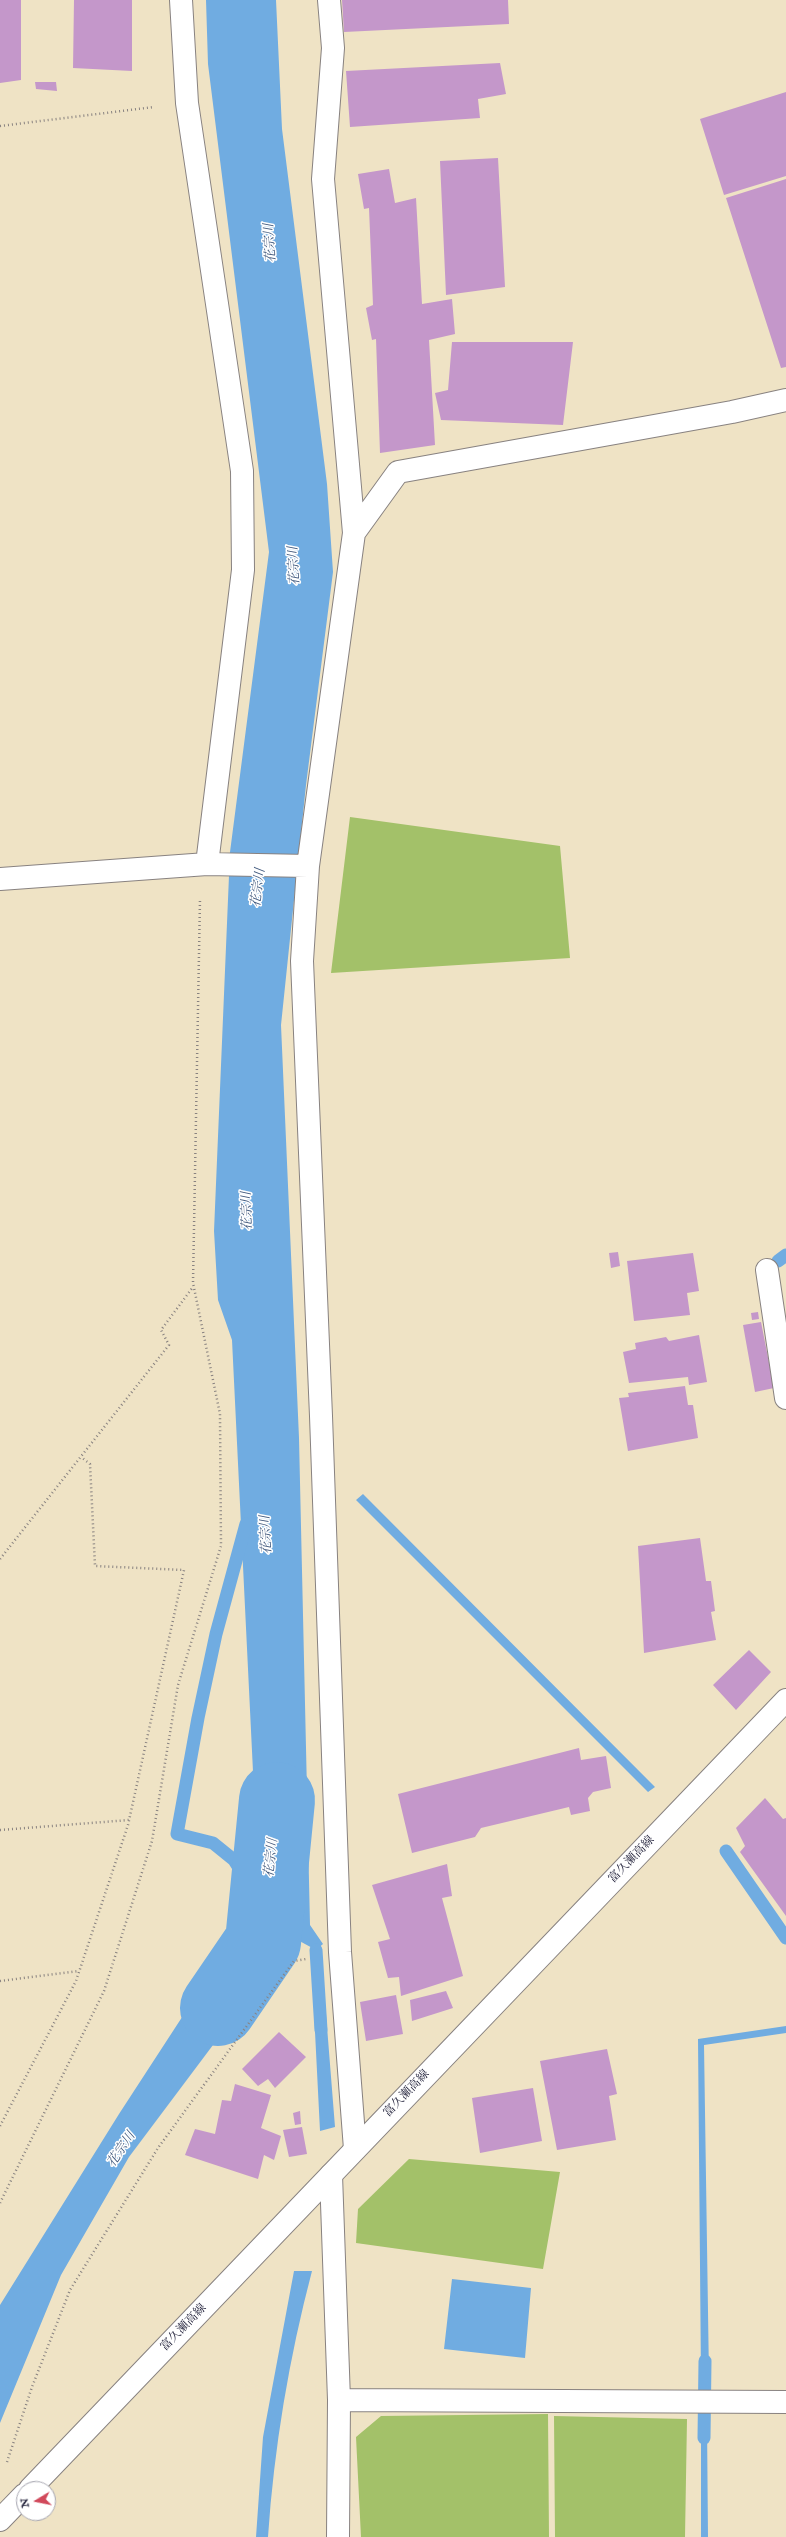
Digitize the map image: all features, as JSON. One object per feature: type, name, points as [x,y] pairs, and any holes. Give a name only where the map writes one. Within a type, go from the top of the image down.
[{"type":"street","points":[[181,0],[186,103],[242,471],[243,570],[207,864]]},
{"type":"street","points":[[329,0],[333,48],[323,179],[354,533],[308,866],[302,961],[321,1408],[340,1952],[355,2149]]},
{"type":"street","points":[[354,533],[398,472],[732,412],[786,400]]},
{"type":"street","points":[[0,879],[207,864],[308,866]]},
{"type":"street","points":[[767,1270],[786,1398]]},
{"type":"street","name":"富久瀬高線","points":[[38,2481],[786,1700]]},
{"type":"street","points":[[331,2175],[339,2400],[338,2537]]},
{"type":"street","points":[[339,2400],[786,2402]]},
{"type":"street","points":[[0,2520],[16,2503]]},
{"type":"path","points":[[0,126],[186,103]]},
{"type":"path","points":[[0,2203],[104,1991],[152,1841],[178,1685],[221,1546],[220,1414],[194,1286],[199,902],[207,864]]},
{"type":"path","points":[[0,1559],[169,1345],[161,1330],[194,1286]]},
{"type":"path","points":[[0,2126],[79,1971],[129,1820],[184,1570],[95,1566],[90,1464],[81,1457]]},
{"type":"path","points":[[0,1830],[129,1820]]},
{"type":"path","points":[[5,2469],[32,2387],[70,2290],[158,2148],[294,1961],[340,1952]]},
{"type":"path","points":[[0,1981],[79,1971]]},
{"type":"green space","points":[[350,817],[560,846],[570,958],[331,973]]},
{"type":"green space","points":[[409,2159],[560,2172],[543,2269],[356,2243],[358,2209]]},
{"type":"green space","points":[[548,2414],[549,2537],[361,2537],[356,2437],[381,2416]]},
{"type":"green space","points":[[554,2416],[687,2419],[685,2537],[555,2537]]},
{"type":"water","points":[[206,0],[276,0],[282,129],[327,484],[333,572],[306,785],[281,1025],[299,1438],[310,1925],[323,1944],[316,1950],[294,1938],[259,1895],[232,1340],[218,1300],[214,1231],[230,852],[269,552],[208,64]]},
{"type":"water","points":[[363,1494],[655,1787],[648,1792],[356,1500]]},
{"type":"water","points":[[252,1899],[288,1945],[129,2157],[61,2275],[0,2423],[0,2305],[119,2114],[229,1945]]},
{"type":"water","points":[[314,2012],[326,2014],[335,2127],[320,2131]]},
{"type":"water","points":[[786,2026],[786,2033],[704,2045],[709,2378],[701,2378],[698,2039]]},
{"type":"water","points":[[294,2271],[312,2271],[296,2337],[278,2437],[268,2537],[256,2537],[263,2437]]},
{"type":"water","points":[[452,2279],[531,2288],[525,2358],[444,2349]]},
{"type":"water","points":[[701,2422],[707,2422],[708,2537],[701,2537]]},
{"type":"building","points":[[0,0],[21,0],[21,80],[0,83]]},
{"type":"building","points":[[74,0],[132,0],[132,71],[73,68]]},
{"type":"building","points":[[342,0],[508,0],[509,24],[344,32]]},
{"type":"building","points":[[500,63],[506,94],[478,99],[480,118],[350,127],[346,71]]},
{"type":"building","points":[[35,82],[56,82],[57,91],[36,89]]},
{"type":"building","points":[[786,92],[786,176],[724,195],[700,119]]},
{"type":"building","points":[[498,158],[505,287],[446,295],[440,161]]},
{"type":"building","points":[[389,169],[395,203],[416,198],[422,304],[452,299],[455,334],[429,340],[435,445],[380,453],[376,339],[372,340],[366,308],[373,305],[369,208],[364,209],[358,174]]},
{"type":"building","points":[[786,179],[786,367],[781,368],[726,198]]},
{"type":"building","points":[[452,342],[573,342],[563,425],[441,420],[435,393],[448,390]]},
{"type":"building","points":[[618,1252],[620,1266],[611,1268],[609,1253]]},
{"type":"building","points":[[693,1253],[699,1291],[687,1293],[690,1315],[634,1321],[627,1261]]},
{"type":"building","points":[[758,1312],[759,1319],[752,1320],[751,1313]]},
{"type":"building","points":[[761,1322],[774,1388],[755,1392],[743,1325]]},
{"type":"building","points":[[699,1335],[707,1382],[689,1385],[688,1377],[629,1383],[623,1352],[636,1349],[635,1343],[666,1337],[669,1341]]},
{"type":"building","points":[[685,1386],[688,1405],[693,1405],[698,1438],[628,1451],[619,1398],[629,1397],[628,1393]]},
{"type":"building","points":[[700,1538],[706,1581],[711,1581],[715,1611],[711,1612],[716,1640],[644,1653],[638,1546]]},
{"type":"building","points":[[749,1650],[771,1672],[736,1710],[713,1685]]},
{"type":"building","points":[[579,1748],[581,1760],[606,1756],[611,1788],[593,1792],[588,1798],[590,1811],[571,1815],[569,1807],[481,1828],[475,1837],[412,1853],[398,1794]]},
{"type":"building","points":[[765,1798],[783,1819],[786,1818],[786,1916],[740,1852],[745,1846],[736,1828]]},
{"type":"building","points":[[447,1864],[452,1896],[442,1898],[463,1976],[401,1996],[399,1977],[388,1978],[378,1942],[390,1939],[372,1885]]},
{"type":"building","points":[[446,1991],[453,2008],[412,2021],[410,2000]]},
{"type":"building","points":[[396,1995],[403,2034],[366,2041],[360,2002]]},
{"type":"building","points":[[279,2032],[306,2057],[275,2088],[268,2079],[258,2086],[242,2069]]},
{"type":"building","points":[[607,2049],[617,2094],[609,2096],[616,2140],[557,2150],[540,2061]]},
{"type":"building","points":[[235,2084],[271,2095],[261,2128],[281,2136],[274,2160],[264,2155],[258,2179],[185,2155],[195,2129],[215,2134],[222,2100],[231,2101]]},
{"type":"building","points":[[533,2088],[542,2141],[480,2153],[472,2098]]},
{"type":"building","points":[[300,2111],[301,2124],[295,2125],[293,2113]]},
{"type":"building","points":[[302,2127],[307,2154],[289,2157],[283,2130]]},
{"type":"waterway","points":[[778,1261],[786,1255]]},
{"type":"waterway","points":[[246,1524],[216,1634],[198,1718],[177,1834],[213,1843],[234,1860],[266,1910]]},
{"type":"waterway","name":"花宗川","points":[[218,2008],[263,1942],[277,1800]]},
{"type":"waterway","points":[[726,1851],[786,1938]]},
{"type":"waterway","points":[[316,1950],[321,2030]]},
{"type":"waterway","points":[[704,2438],[705,2361]]}]
